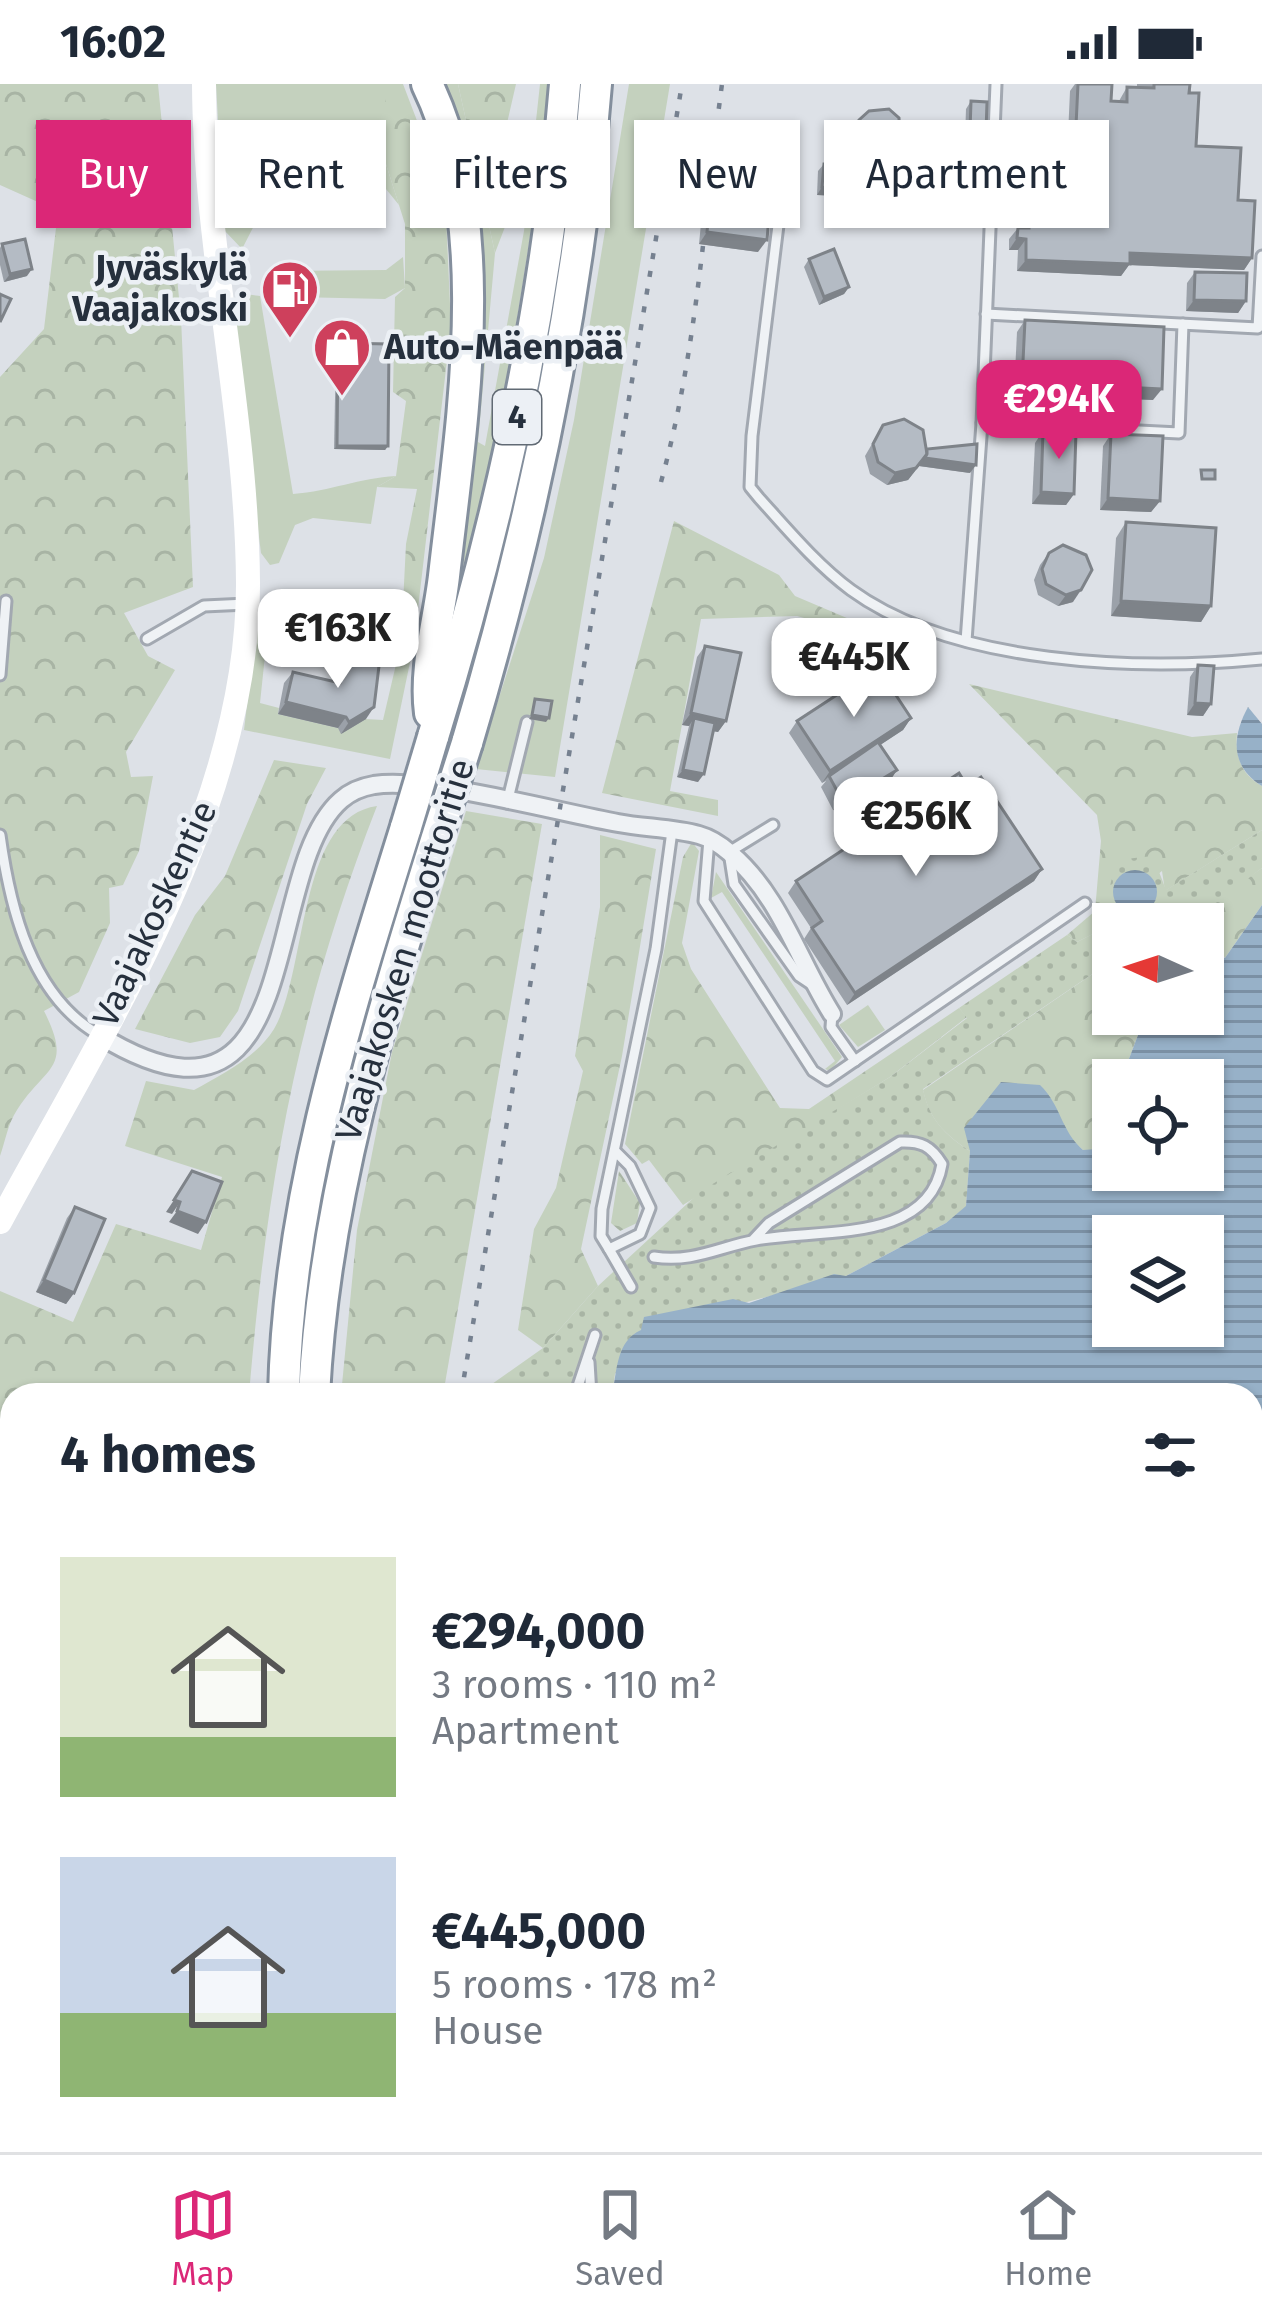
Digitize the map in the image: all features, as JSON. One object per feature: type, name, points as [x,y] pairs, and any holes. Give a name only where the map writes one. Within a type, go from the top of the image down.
[{"type":"highway","points":[[427,84],[454,153],[466,270],[456,471],[431,660],[433,737]]},
{"type":"highway","name":"Vaajakosken moottoritie","points":[[285,1383],[290,1301],[312,1155],[476,591],[518,413],[565,84]]},
{"type":"highway","name":"Vaajakosken moottoritie","points":[[592,120],[596,84]]},
{"type":"highway","points":[[607,120],[615,84]]},
{"type":"highway","name":"Vaajakosken moottoritie","points":[[315,1383],[337,1187],[467,742],[535,482],[578,228]]},
{"type":"main road","name":"Vaajakoskentie","points":[[0,1222],[99,1036],[203,821],[238,695],[247,604],[240,476],[208,201],[204,84]]},
{"type":"street","points":[[99,1036],[160,1067],[179,1069],[208,1064],[237,1044],[273,984],[323,824],[345,796],[374,785],[710,839],[752,875],[800,950],[832,1014]]},
{"type":"lane","points":[[966,641],[982,423],[996,84]]},
{"type":"lane","points":[[775,228],[750,487],[850,589],[910,624],[966,641],[1139,661],[1262,658]]},
{"type":"lane","points":[[986,314],[1258,328],[1262,256]]},
{"type":"lane","points":[[982,423],[1179,433],[1184,325]]},
{"type":"lane","points":[[0,675],[6,601]]},
{"type":"lane","points":[[147,639],[204,606],[247,604]]},
{"type":"lane","points":[[507,803],[527,722]]},
{"type":"lane","points":[[729,852],[772,825]]},
{"type":"lane","points":[[632,1287],[601,1236],[602,1223],[656,949],[672,831]]},
{"type":"lane","points":[[0,835],[18,924],[49,988],[75,1022],[99,1036]]},
{"type":"lane","points":[[710,839],[704,902],[813,1071],[827,1081],[1085,903]]},
{"type":"lane","points":[[832,1014],[831,1027],[855,1061]]},
{"type":"lane","points":[[654,1257],[702,1257],[753,1240],[885,1223],[925,1202],[938,1186],[942,1164],[918,1141],[899,1142],[787,1210],[753,1240]]},
{"type":"lane","points":[[610,1249],[640,1234],[650,1208],[630,1166],[616,1152]]},
{"type":"lane","points":[[580,1383],[596,1335]]},
{"type":"lane","points":[[589,1362],[590,1383]]},
{"type":"green space","points":[[0,84],[158,84],[162,120],[36,120],[36,201],[0,185]]},
{"type":"green space","points":[[216,84],[385,84],[389,89],[386,143],[386,120],[218,120]]},
{"type":"green space","points":[[385,84],[403,84],[417,120],[410,120],[410,228],[447,228],[451,326],[414,643],[401,643],[406,544],[417,489],[377,487],[396,476],[406,401],[393,392],[395,297],[405,288],[405,224],[386,164]]},
{"type":"green space","points":[[438,84],[458,84],[466,120],[442,120]]},
{"type":"green space","points":[[458,84],[516,84],[508,120],[466,120]]},
{"type":"green space","points":[[540,84],[550,84],[545,120],[536,120]]},
{"type":"green space","points":[[629,84],[670,84],[664,120],[634,120],[634,228],[646,228],[555,777],[476,769],[544,558],[574,420],[605,228],[610,228],[610,200]]},
{"type":"green space","points":[[386,164],[399,205],[386,189]]},
{"type":"green space","points":[[56,228],[172,228],[181,318],[193,587],[124,613],[148,656],[175,670],[126,752],[131,777],[153,776],[139,851],[123,885],[109,888],[110,923],[79,992],[44,1011],[53,1030],[56,1057],[14,1115],[0,1156],[0,377],[44,329]]},
{"type":"green space","points":[[224,228],[253,228],[242,249]]},
{"type":"green space","points":[[452,228],[490,228],[495,253],[478,442],[485,446],[524,228],[531,228],[506,383],[440,679],[473,436]]},
{"type":"green space","points":[[490,228],[505,228],[495,253]]},
{"type":"green space","points":[[403,257],[405,288],[385,299],[296,297],[276,279],[281,271],[386,270]]},
{"type":"green space","points":[[239,293],[260,296],[293,494],[396,476],[377,487],[371,524],[313,518],[295,525],[279,563],[270,565],[261,553],[230,305]]},
{"type":"green space","points":[[674,521],[779,575],[795,596],[861,624],[855,632],[797,616],[701,619],[670,791],[718,800],[718,816],[602,793]]},
{"type":"green space","points":[[270,605],[281,610],[277,633],[266,646],[260,703],[279,708],[278,714],[338,728],[365,719],[383,720],[401,643],[414,643],[390,759],[244,730],[258,612]]},
{"type":"green space","points":[[969,684],[1192,737],[1237,733],[1241,764],[1262,786],[1262,830],[1165,891],[1162,871],[1120,903],[1096,903],[1101,841],[1097,815]]},
{"type":"green space","points":[[274,760],[326,768],[307,804],[238,1011],[220,1037],[190,1043],[135,1029],[195,915],[225,876]]},
{"type":"green space","points":[[377,806],[326,953],[290,1096],[265,1241],[250,1383],[0,1383],[0,1291],[73,1322],[116,1224],[201,1250],[222,1177],[125,1146],[146,1081],[194,1090],[238,1064],[267,1039],[285,1003],[318,866],[332,837],[351,816]]},
{"type":"green space","points":[[466,811],[542,824],[445,1383],[342,1383],[357,1230],[392,1052]]},
{"type":"green space","points":[[422,830],[428,831],[334,1144],[314,1254],[305,1383],[298,1383],[308,1253],[354,1042]]},
{"type":"green space","points":[[1262,830],[1262,868],[1216,903],[1110,903],[1116,860],[1153,856],[1166,890]]},
{"type":"green space","points":[[600,835],[656,849],[622,1056],[581,1249],[598,1286],[543,1348],[518,1330],[534,1229],[556,1188],[583,1071],[575,1056],[600,907]]},
{"type":"green space","points":[[692,842],[699,851],[682,943],[691,969],[780,1108],[809,1109],[959,1008],[967,1017],[890,1077],[683,1205],[649,1160],[642,1164],[625,1144],[683,857]]},
{"type":"green space","points":[[1262,868],[1262,905],[1225,958],[1224,903],[1211,903]]},
{"type":"green space","points":[[716,872],[842,1057],[830,1071],[825,1069],[835,1061],[722,892],[711,898]]},
{"type":"green space","points":[[1092,914],[1092,934],[1077,942],[1067,935]]},
{"type":"green space","points":[[1092,934],[1092,974],[923,1089],[939,1125],[970,1151],[966,1207],[946,1223],[846,1276],[641,1330],[614,1383],[493,1383],[543,1348],[598,1286],[701,1191],[890,1077],[967,1018],[959,1008],[1067,935],[1077,942]]},
{"type":"green space","points":[[1092,974],[1092,1035],[1138,1035],[1129,1059],[1092,1059],[1092,1150],[1083,1150],[1066,1135],[970,1151],[934,1118],[923,1090]]},
{"type":"green space","points":[[868,1005],[885,1030],[858,1047],[839,1025]]},
{"type":"green space","points":[[619,1171],[640,1203],[637,1223],[620,1231],[611,1223]]},
{"type":"water","points":[[1248,707],[1262,724],[1262,786],[1244,770],[1237,751]]},
{"type":"water","points":[[1127,872],[1143,872],[1155,884],[1154,903],[1115,900],[1115,884]]},
{"type":"water","points":[[1262,905],[1262,1383],[614,1383],[622,1349],[641,1330],[644,1317],[733,1299],[749,1303],[834,1274],[846,1276],[946,1223],[966,1206],[970,1151],[964,1128],[1001,1082],[1040,1085],[1070,1135],[1083,1150],[1092,1149],[1092,1191],[1224,1191],[1224,1059],[1129,1059],[1138,1035],[1224,1035],[1224,957]]},
{"type":"building","points":[[1078,84],[1112,84],[1111,101],[1127,102],[1127,87],[1190,84],[1189,93],[1199,93],[1196,146],[1241,148],[1238,200],[1255,201],[1252,258],[1130,253],[1130,264],[1026,260],[1026,239],[1017,238],[1018,228],[1109,228],[1109,120],[1076,120]]},
{"type":"building","points":[[971,101],[987,102],[986,120],[970,120]]},
{"type":"building","points":[[889,109],[899,120],[859,120],[869,111]]},
{"type":"building","points":[[707,228],[768,228],[767,240],[707,232]]},
{"type":"building","points":[[25,239],[32,269],[10,274],[2,244]]},
{"type":"building","points":[[834,249],[849,287],[824,297],[809,259]]},
{"type":"building","points":[[1195,272],[1247,273],[1246,301],[1194,300]]},
{"type":"building","points":[[0,294],[11,299],[0,322]]},
{"type":"building","points":[[1025,320],[1164,327],[1162,389],[1022,382]]},
{"type":"building","points":[[338,343],[389,344],[388,446],[337,446]]},
{"type":"building","points":[[904,419],[923,430],[927,454],[916,468],[895,473],[878,462],[873,444],[883,425]]},
{"type":"building","points":[[1043,431],[1076,432],[1074,494],[1041,492]]},
{"type":"building","points":[[1111,434],[1163,436],[1160,501],[1108,498]]},
{"type":"building","points":[[977,444],[976,465],[925,458],[927,449]]},
{"type":"building","points":[[1201,470],[1215,470],[1215,479],[1202,479]]},
{"type":"building","points":[[1126,522],[1216,528],[1211,606],[1121,601]]},
{"type":"building","points":[[1063,545],[1086,555],[1092,570],[1081,590],[1066,595],[1046,584],[1042,569],[1049,553]]},
{"type":"building","points":[[318,617],[354,625],[345,664],[309,656]]},
{"type":"building","points":[[705,646],[741,653],[726,721],[691,713]]},
{"type":"building","points":[[348,658],[379,666],[374,707],[349,722],[346,717],[286,702],[293,672],[340,683]]},
{"type":"building","points":[[1198,665],[1214,666],[1211,704],[1195,703]]},
{"type":"building","points":[[878,668],[911,718],[830,771],[797,721]]},
{"type":"building","points":[[535,699],[552,701],[549,718],[532,715]]},
{"type":"building","points":[[694,718],[715,723],[704,774],[683,770]]},
{"type":"building","points":[[878,742],[897,770],[849,799],[841,798],[829,776]]},
{"type":"building","points":[[959,773],[967,786],[981,777],[1042,869],[855,993],[812,928],[822,921],[796,881]]},
{"type":"building","points":[[192,1171],[222,1182],[206,1222],[177,1211],[180,1202],[174,1200]]},
{"type":"building","points":[[75,1207],[105,1219],[74,1293],[44,1280]]},
{"type":"railway","points":[[463,1383],[682,84]]},
{"type":"railway","points":[[661,482],[691,334],[722,84]]},
{"type":"place","name":"Jyväskylä Vaajakoski","points":[[290,340]]},
{"type":"place","name":"Auto-Mäenpää","points":[[342,398]]}]
